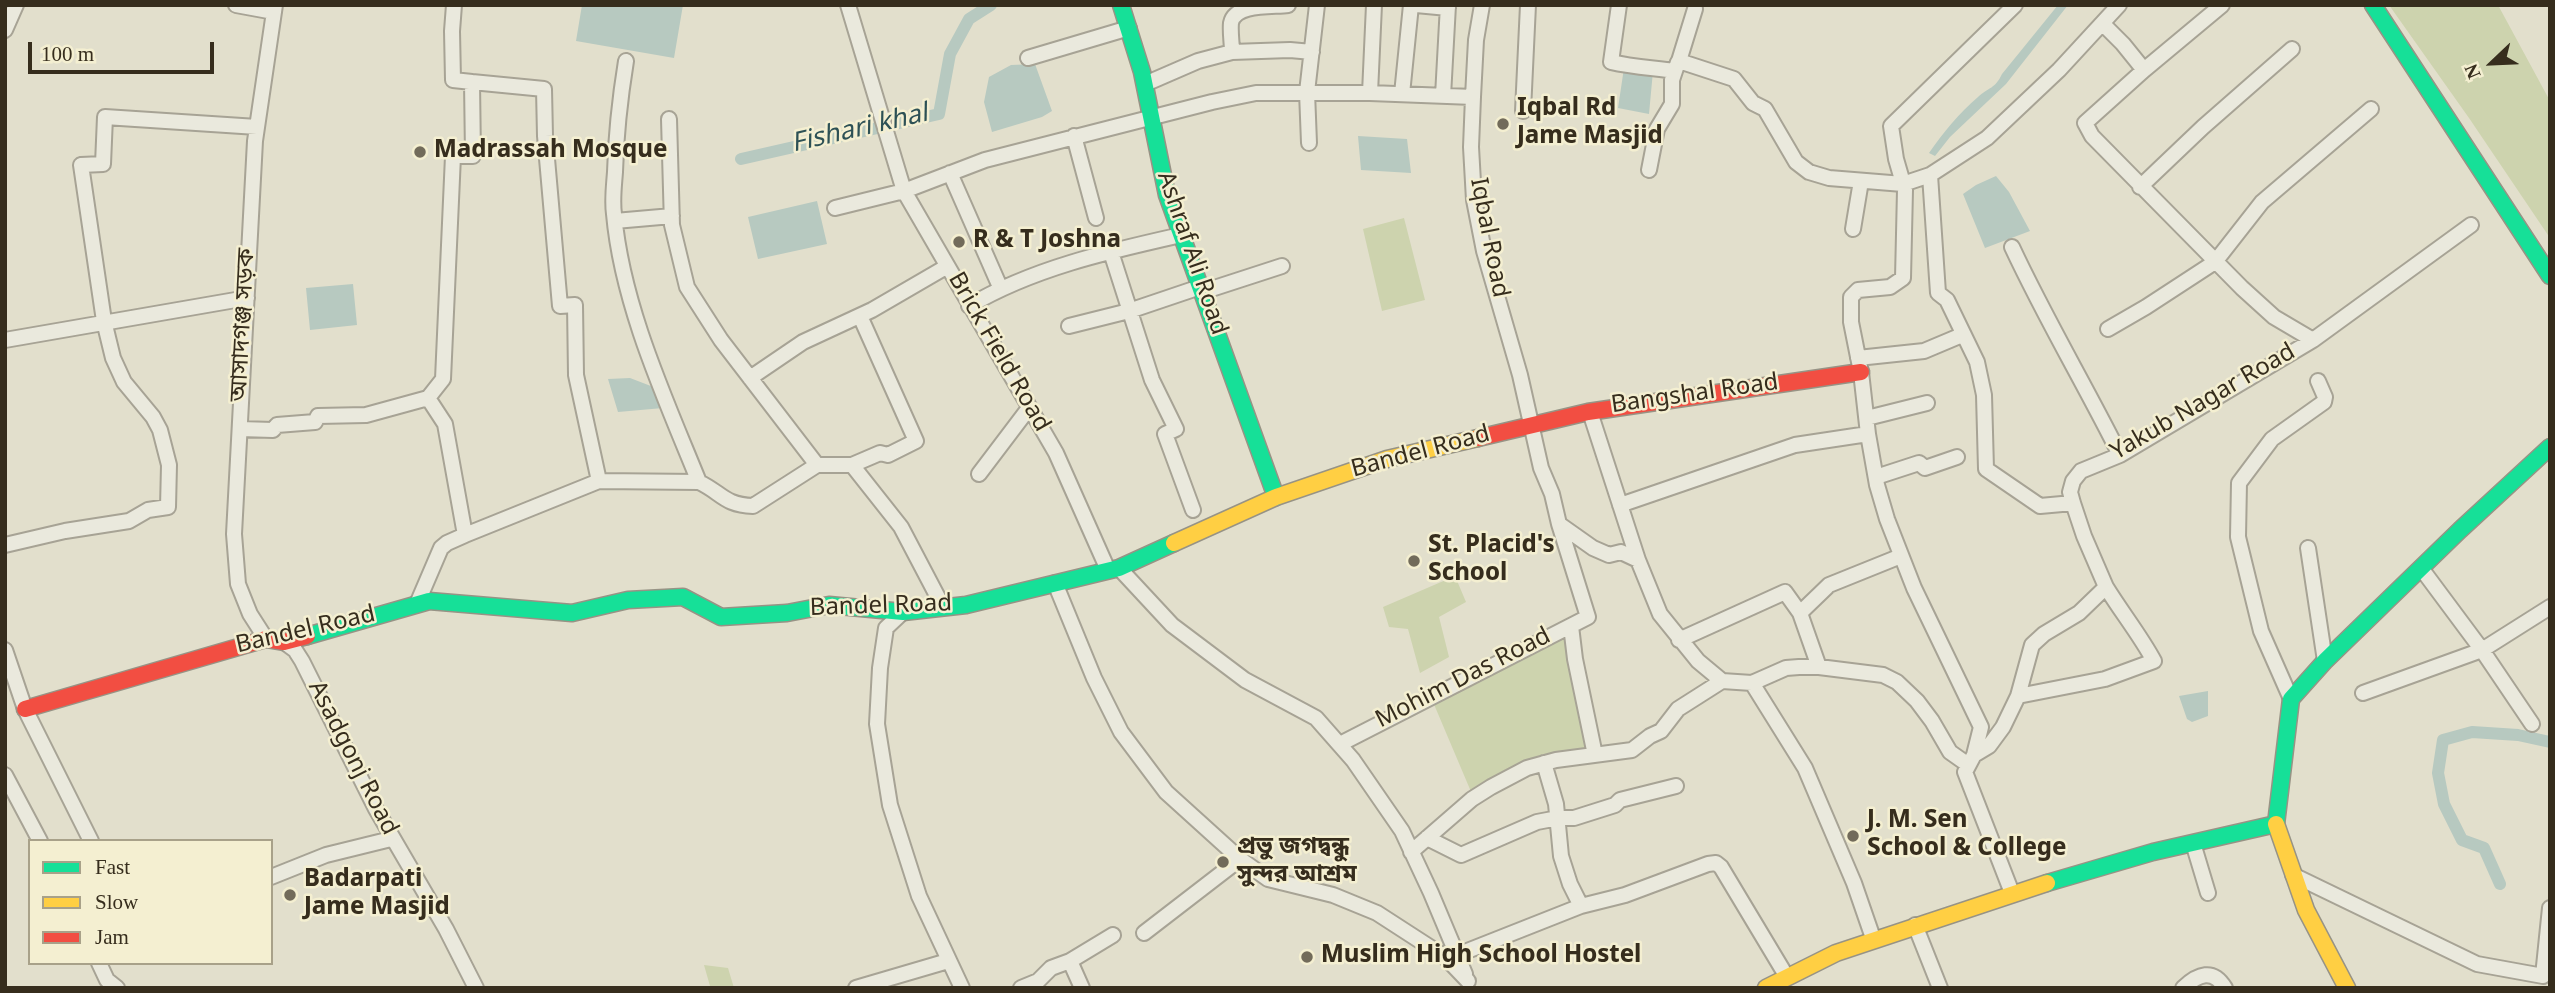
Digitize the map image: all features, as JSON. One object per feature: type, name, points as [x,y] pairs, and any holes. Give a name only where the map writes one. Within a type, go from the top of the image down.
[{"type":"street","points":[[5,30],[16,5]]},
{"type":"street","points":[[236,5],[274,9]]},
{"type":"street","points":[[454,5],[453,80],[544,89],[545,136],[561,306],[575,305],[576,375],[599,481]]},
{"type":"street","name":"Brick Field Road","points":[[848,5],[904,191],[1056,453],[1113,569]]},
{"type":"street","name":"Ashraf Ali Road","points":[[1121,5],[1144,84],[1167,195],[1276,497]]},
{"type":"street","points":[[1232,52],[1231,20],[1237,12],[1286,5]]},
{"type":"street","points":[[1309,143],[1307,92],[1317,5]]},
{"type":"street","points":[[1370,93],[1374,5]]},
{"type":"street","points":[[1402,94],[1414,5],[1448,7],[1443,96]]},
{"type":"street","name":"Iqbal Road","points":[[1482,5],[1476,40],[1471,147],[1475,200],[1484,251],[1520,375],[1530,426]]},
{"type":"street","points":[[1523,111],[1528,5]]},
{"type":"street","points":[[1619,5],[1611,62],[1629,66],[1677,66],[1734,79],[1753,103],[1765,109],[1796,162],[1808,172],[1829,177],[1903,184],[1930,175],[1987,138],[2059,70],[2119,5]]},
{"type":"street","points":[[2012,894],[1965,772],[1982,727],[1914,588],[1887,519],[1868,435],[1851,322],[1851,298],[1858,290],[1890,287],[1903,278],[1906,223],[1903,184],[1891,126],[2015,5]]},
{"type":"street","name":"Yakub Nagar Road","points":[[2073,503],[2070,492],[2073,481],[2081,471],[2120,455],[2313,340],[2274,317],[2215,262],[2092,136],[2085,123],[2222,5]]},
{"type":"street","points":[[2373,5],[2550,276]]},
{"type":"street","name":"আসাদগঞ্জ সড়ক","points":[[266,639],[250,614],[238,584],[234,534],[257,127],[274,9]]},
{"type":"street","points":[[1650,170],[1657,129],[1672,104],[1672,80],[1696,9]]},
{"type":"street","points":[[2103,24],[2144,70]]},
{"type":"street","points":[[1028,58],[1129,28]]},
{"type":"street","points":[[2140,187],[2292,49]]},
{"type":"street","points":[[1144,84],[1198,61],[1232,52],[1312,52]]},
{"type":"street","points":[[626,61],[617,114],[615,221],[622,268],[637,319],[699,482]]},
{"type":"street","points":[[240,429],[273,430],[277,425],[316,422],[318,416],[366,415],[428,398],[443,379],[453,156],[473,156],[472,82]]},
{"type":"street","points":[[835,208],[904,191],[985,160],[1256,93],[1370,93],[1473,97]]},
{"type":"street","points":[[2108,329],[2215,262],[2262,202],[2371,109]]},
{"type":"street","points":[[5,545],[65,531],[130,521],[148,510],[167,507],[169,464],[160,430],[153,417],[124,382],[113,358],[104,321],[81,165],[103,164],[105,117],[257,127]]},
{"type":"street","points":[[669,119],[672,216],[687,287],[721,340],[817,465]]},
{"type":"street","points":[[1074,136],[1096,218]]},
{"type":"street","points":[[950,173],[1000,287]]},
{"type":"street","points":[[1930,175],[1938,293],[1947,300],[1977,362],[1984,395],[1986,469],[2040,506],[2073,503],[2106,587],[2127,621],[2140,635],[2154,661],[2105,679],[2018,696]]},
{"type":"street","points":[[1853,229],[1861,181]]},
{"type":"street","points":[[615,221],[672,216]]},
{"type":"street","points":[[2313,340],[2471,225]]},
{"type":"street","points":[[969,306],[1000,287],[1181,235]]},
{"type":"street","points":[[2012,247],[2044,315],[2072,360],[2120,455]]},
{"type":"street","points":[[1111,253],[1152,380],[1176,429],[1165,434],[1193,510]]},
{"type":"street","points":[[1069,326],[1282,266]]},
{"type":"street","points":[[750,378],[803,342],[860,316],[946,267]]},
{"type":"street","points":[[5,340],[247,298]]},
{"type":"street","points":[[418,604],[441,548],[447,543],[599,481],[699,482],[712,488],[727,502],[753,506],[817,465],[852,465],[880,453],[888,454],[916,441],[860,316]]},
{"type":"street","points":[[1859,365],[1924,351],[1962,335]]},
{"type":"street","name":"Bangshal Road","points":[[1530,426],[1590,412],[1859,365]]},
{"type":"street","points":[[2318,381],[2325,397],[2323,402],[2272,439],[2239,483],[2238,537],[2261,631],[2291,699],[2276,824],[2306,910],[2343,986]]},
{"type":"street","points":[[428,398],[445,424],[466,535]]},
{"type":"street","points":[[1867,418],[1927,402]]},
{"type":"street","points":[[979,474],[1029,408]]},
{"type":"street","points":[[1590,412],[1638,560],[1660,614],[1679,640],[1712,674],[1722,681],[1752,683],[1786,668],[1819,667],[1883,675],[1897,682],[1917,701],[1932,720],[1950,752],[1970,759]]},
{"type":"street","points":[[1530,426],[1559,524],[1593,548],[1609,555],[1621,552],[1638,560]]},
{"type":"street","name":"Bandel Road","points":[[25,709],[266,639],[284,642],[429,601],[572,613],[628,600],[683,597],[721,617],[787,613],[829,605],[903,612],[966,605],[1113,569],[1276,497],[1387,459],[1530,426]]},
{"type":"street","points":[[1620,505],[1795,445],[1868,435]]},
{"type":"street","points":[[2291,699],[2421,568],[2550,447]]},
{"type":"street","points":[[1876,477],[1919,463],[1925,468],[1957,457]]},
{"type":"street","points":[[852,465],[901,527],[943,607]]},
{"type":"street","name":"Mohim Das Road","points":[[1340,744],[1588,617],[1559,524]]},
{"type":"street","points":[[2308,548],[2325,662]]},
{"type":"street","points":[[1800,613],[1829,585],[1901,556]]},
{"type":"street","points":[[2421,568],[2482,650],[2532,724]]},
{"type":"street","points":[[1113,569],[1172,625],[1245,680],[1316,718],[1340,744],[1402,831],[1469,984]]},
{"type":"street","points":[[1055,583],[1094,678],[1121,732],[1166,792],[1240,859],[1269,879],[1332,895],[1377,913],[1445,957],[1469,984]]},
{"type":"street","points":[[1970,759],[1989,746],[2003,727],[2018,696],[2032,645],[2079,612],[2106,587]]},
{"type":"street","points":[[1679,640],[1785,592],[1800,613],[1819,667]]},
{"type":"street","points":[[2363,693],[2482,650],[2550,607]]},
{"type":"street","points":[[903,612],[886,628],[880,668],[877,724],[890,805],[919,896],[962,988]]},
{"type":"street","points":[[1571,625],[1575,659],[1595,755]]},
{"type":"street","name":"Asadgonj Road","points":[[284,642],[295,650],[302,662],[391,839],[446,929],[476,988]]},
{"type":"street","points":[[5,650],[25,709],[90,839]]},
{"type":"street","points":[[1411,852],[1472,799],[1491,787],[1527,768],[1632,750],[1661,731],[1678,709],[1722,681]]},
{"type":"street","points":[[1752,683],[1805,768],[1854,883],[1873,938]]},
{"type":"street","points":[[1544,764],[1558,818],[1561,856],[1581,906]]},
{"type":"street","points":[[5,775],[39,839]]},
{"type":"street","points":[[1427,838],[1461,855],[1537,822],[1574,818],[1615,805],[1620,800],[1676,786]]},
{"type":"street","points":[[1457,955],[1581,906],[1625,895],[1716,863],[1721,867],[1776,984],[1836,953],[1873,938],[2012,894],[2193,843],[2276,824]]},
{"type":"street","points":[[273,876],[326,855],[391,839]]},
{"type":"street","points":[[2193,843],[2208,893]]},
{"type":"street","points":[[1144,933],[1240,859]]},
{"type":"street","points":[[2293,875],[2477,964],[2546,977],[2550,908]]},
{"type":"street","points":[[1915,925],[1940,988]]},
{"type":"street","points":[[1021,988],[1038,981],[1051,968],[1070,961],[1113,935]]},
{"type":"street","points":[[856,988],[948,961]]},
{"type":"street","points":[[1070,961],[1082,988]]},
{"type":"street","points":[[100,965],[109,985]]},
{"type":"street","points":[[109,985],[113,965]]},
{"type":"street","points":[[2183,988],[2196,977],[2205,974],[2216,976],[2225,988]]},
{"type":"green space","points":[[2389,5],[2498,5],[2550,101],[2550,238],[2469,118]]},
{"type":"green space","points":[[1404,218],[1425,300],[1382,311],[1363,229]]},
{"type":"green space","points":[[1455,576],[1466,602],[1439,617],[1449,657],[1420,673],[1408,629],[1389,627],[1383,607]]},
{"type":"green space","points":[[1566,636],[1588,750],[1472,794],[1433,702]]},
{"type":"green space","points":[[704,965],[728,968],[734,988],[704,988],[710,986]]},
{"type":"shaded area","points":[[582,5],[683,5],[674,58],[576,41]]},
{"type":"shaded area","points":[[2058,5],[2068,5],[2006,84],[1950,137],[1935,156],[1929,153],[1964,110],[1997,83]]},
{"type":"shaded area","points":[[1035,64],[1052,111],[1042,117],[992,132],[984,102],[989,77],[1011,65]]},
{"type":"shaded area","points":[[1624,68],[1653,71],[1649,114],[1618,108]]},
{"type":"shaded area","points":[[1358,136],[1407,139],[1411,173],[1361,170]]},
{"type":"shaded area","points":[[1996,176],[2009,192],[2030,231],[1985,248],[1963,194]]},
{"type":"shaded area","points":[[817,201],[827,244],[758,259],[748,217]]},
{"type":"shaded area","points":[[353,284],[357,325],[310,330],[306,288]]},
{"type":"shaded area","points":[[630,378],[656,388],[663,408],[618,412],[608,379]]},
{"type":"shaded area","points":[[2208,691],[2208,716],[2192,722],[2187,719],[2179,696]]},
{"type":"waterway","name":"Fishari khal","points":[[741,159],[939,114],[950,54],[969,19],[991,5]]},
{"type":"waterway","points":[[2500,884],[2484,848],[2462,840],[2444,804],[2438,773],[2443,740],[2472,732],[2518,735],[2550,742]]},
{"type":"traffic: fast","points":[[1121,5],[1142,72],[1167,195],[1276,497]]},
{"type":"traffic: fast","points":[[2373,5],[2550,276]]},
{"type":"traffic: fast","points":[[2047,883],[2153,852],[2276,824],[2291,699],[2325,661],[2550,447]]},
{"type":"traffic: fast","points":[[307,636],[429,601],[572,613],[628,600],[683,597],[721,617],[787,613],[829,605],[903,612],[966,605],[1119,568],[1174,543]]},
{"type":"traffic: slow","points":[[1174,543],[1276,497],[1387,459],[1478,438]]},
{"type":"traffic: slow","points":[[2276,824],[2306,910],[2347,988]]},
{"type":"traffic: slow","points":[[1766,988],[1836,953],[2047,883]]},
{"type":"traffic: jam","points":[[1478,438],[1588,412],[1861,372]]},
{"type":"traffic: jam","points":[[25,709],[266,639],[284,642],[307,636]]},
{"type":"place","name":"Iqbal Rd Jame Masjid","points":[[1503,124]]},
{"type":"place","name":"Madrassah Mosque","points":[[420,152]]},
{"type":"place","name":"R & T Joshna","points":[[959,242]]},
{"type":"place","name":"St. Placid's School","points":[[1414,561]]},
{"type":"place","name":"J. M. Sen School & College","points":[[1853,836]]},
{"type":"place","name":"প্রভু জগদ্বন্ধু সুন্দর আশ্রম","points":[[1223,862]]},
{"type":"place","name":"Badarpati Jame Masjid","points":[[290,895]]},
{"type":"place","name":"Muslim High School Hostel","points":[[1307,957]]}]
